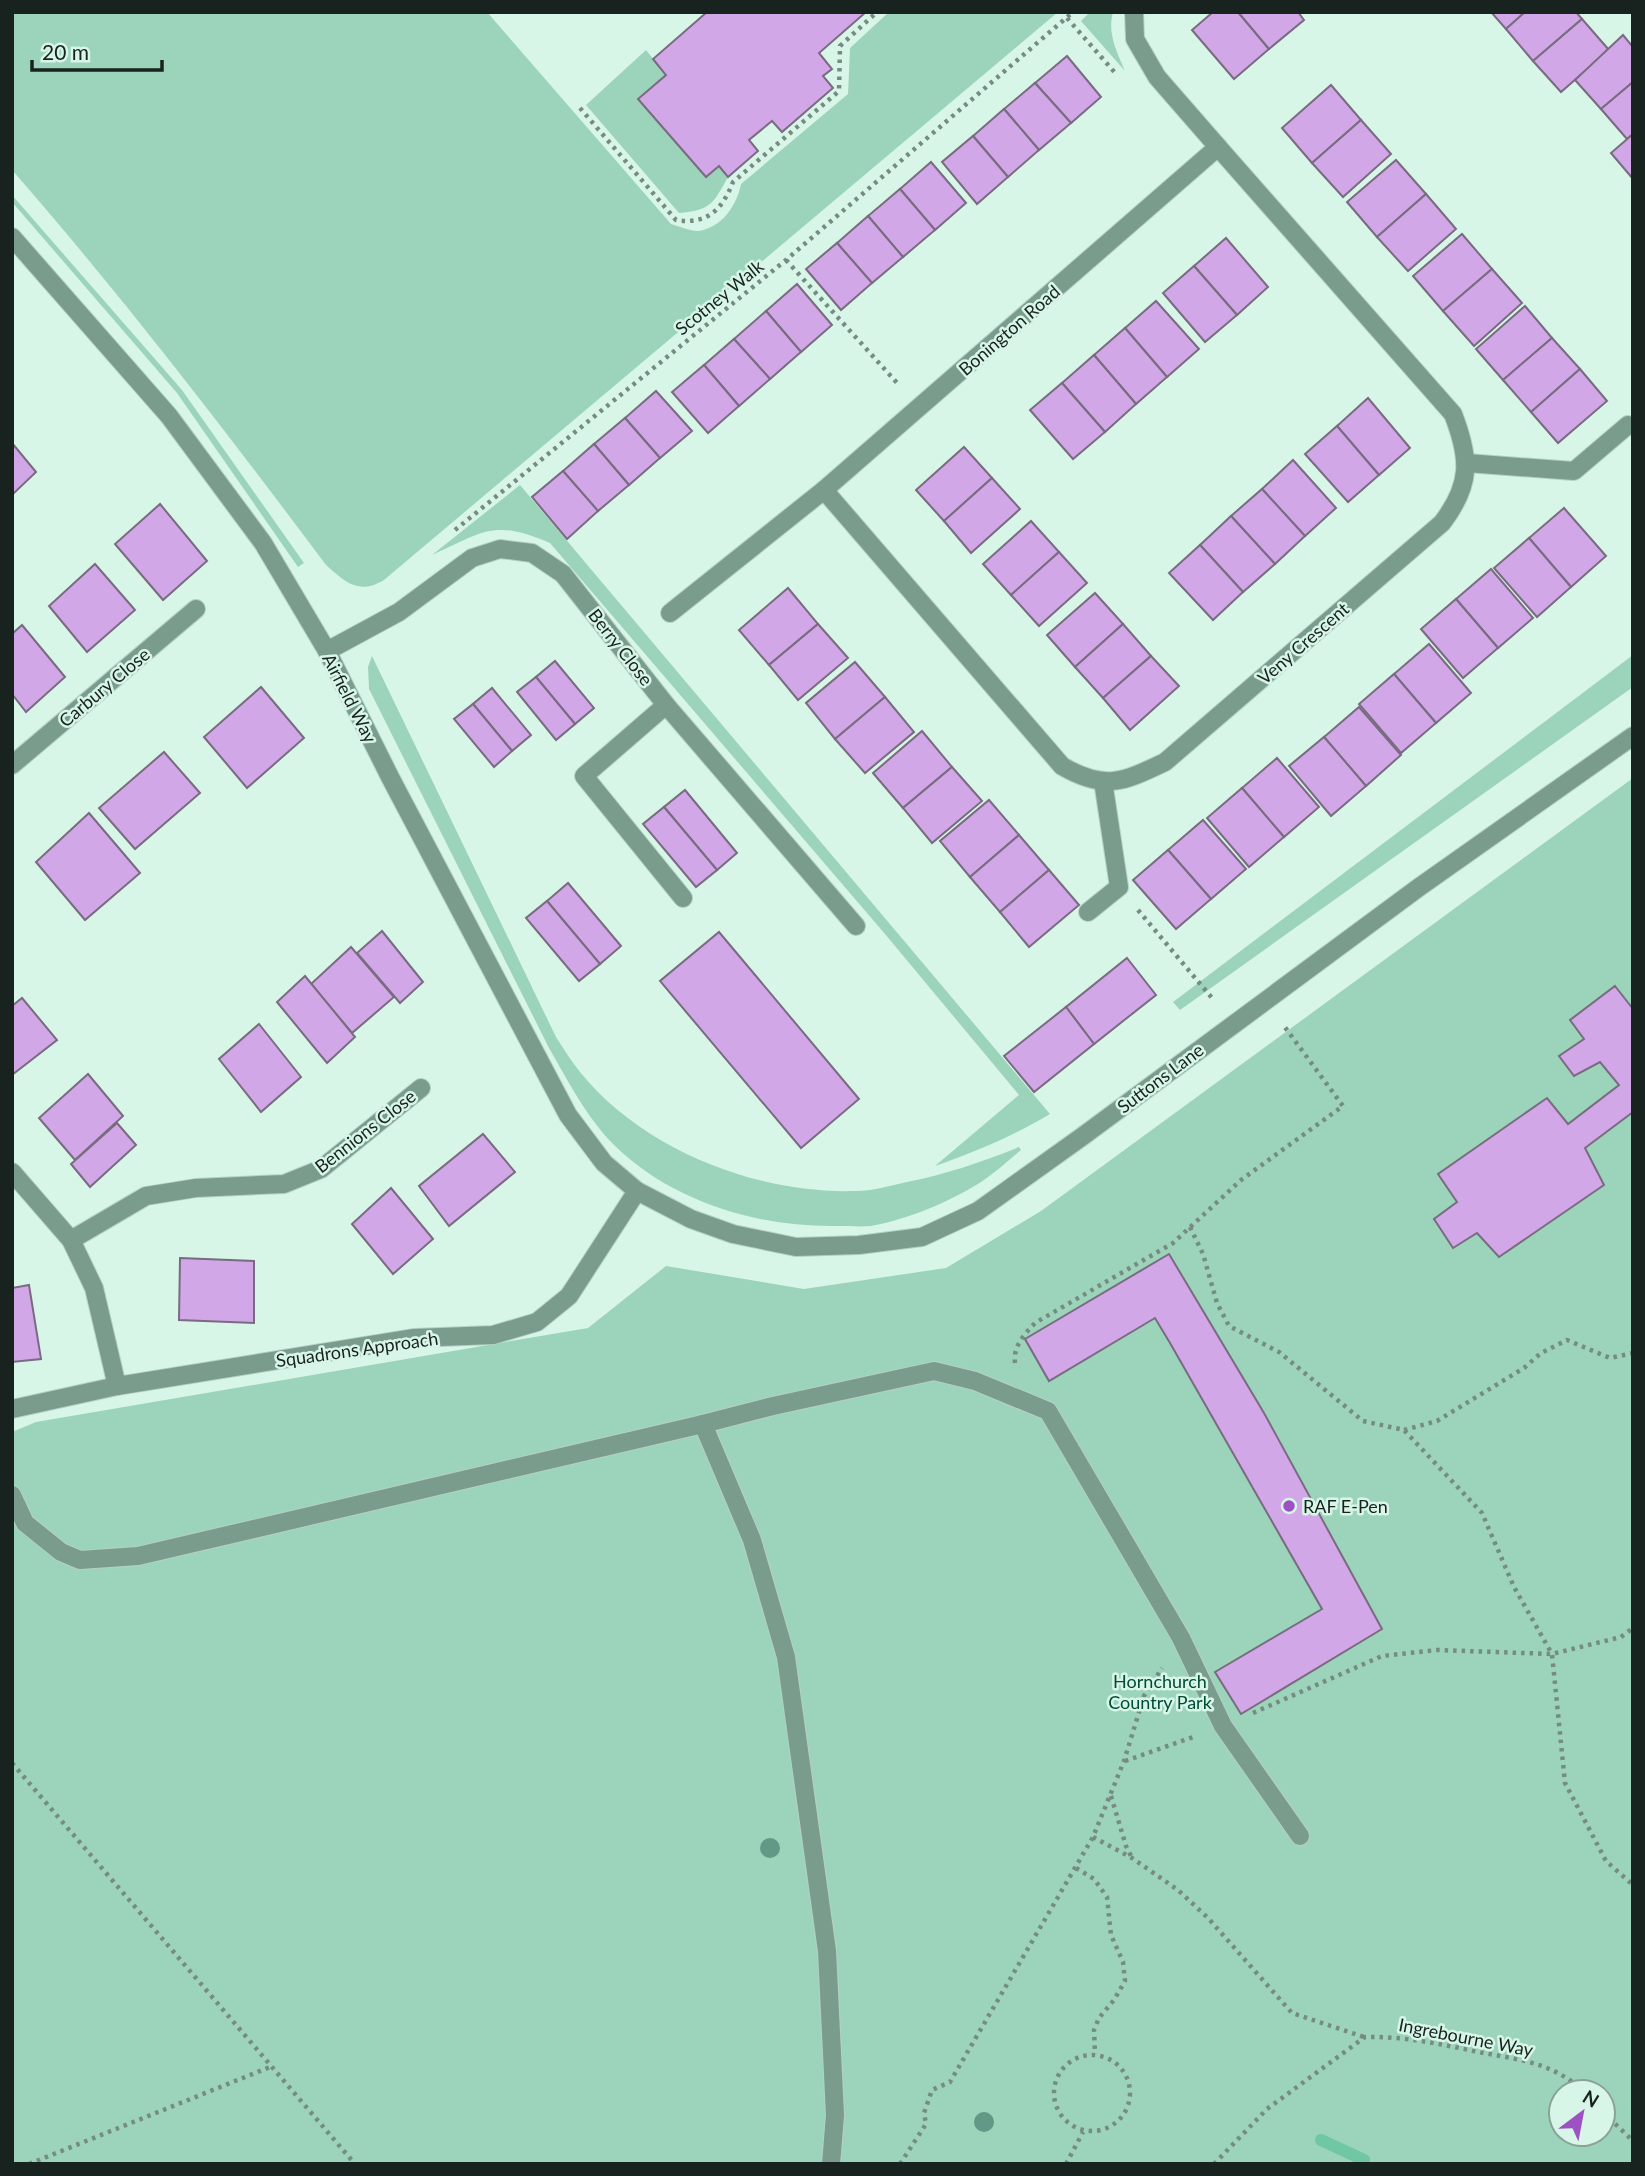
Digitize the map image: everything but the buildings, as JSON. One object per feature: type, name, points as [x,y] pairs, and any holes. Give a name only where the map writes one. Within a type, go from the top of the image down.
[{"type":"street","points":[[1134,12],[1135,39],[1157,77],[1219,147]]},
{"type":"street","name":"Bonington Road","points":[[670,613],[824,490],[1219,147]]},
{"type":"street","name":"Veny Crescent","points":[[1103,782],[1127,780],[1165,762],[1442,523],[1455,505],[1467,463],[1464,441],[1453,414],[1219,147]]},
{"type":"street","name":"Airfield Way","points":[[12,237],[169,416],[263,543],[327,651],[391,779],[568,1115],[604,1163],[637,1191]]},
{"type":"street","points":[[1467,463],[1574,471],[1628,425]]},
{"type":"street","points":[[824,490],[1062,766],[1081,777],[1103,782],[1119,887],[1088,912]]},
{"type":"street","name":"Berry Close","points":[[327,651],[399,612],[472,558],[500,549],[532,553],[563,574],[666,705],[856,926]]},
{"type":"street","name":"Carbury Close","points":[[12,765],[196,609]]},
{"type":"street","points":[[666,705],[584,776],[683,898]]},
{"type":"street","name":"Suttons Lane","points":[[637,1191],[691,1219],[733,1234],[796,1247],[859,1245],[922,1237],[978,1211],[1418,888],[1633,736]]},
{"type":"street","name":"Bennions Close","points":[[71,1240],[146,1196],[196,1188],[284,1184],[320,1169],[421,1088]]},
{"type":"street","points":[[12,1172],[71,1240],[94,1288],[117,1386]]},
{"type":"street","name":"Squadrons Approach","points":[[12,1409],[117,1386],[414,1338],[493,1335],[537,1322],[569,1296],[637,1191]]},
{"type":"street","points":[[12,1495],[25,1523],[61,1552],[80,1560],[138,1556],[703,1424],[773,1405],[934,1371],[975,1381],[1048,1411],[1181,1638],[1223,1726],[1300,1836]]},
{"type":"street","points":[[703,1424],[751,1540],[786,1657],[827,1951],[835,2115],[831,2164]]},
{"type":"path","points":[[580,108],[676,220],[692,222],[714,212],[727,198],[733,182],[839,91],[840,46],[877,12]]},
{"type":"path","name":"Scotney Walk","points":[[453,531],[786,260],[1073,12]]},
{"type":"path","points":[[786,260],[919,407]]},
{"type":"path","points":[[1119,887],[1212,998]]},
{"type":"path","points":[[1015,1366],[1014,1355],[1021,1337],[1035,1323],[1173,1243],[1241,1180],[1343,1107],[1284,1026]]},
{"type":"path","points":[[1190,1227],[1203,1254],[1217,1303],[1230,1326],[1279,1352],[1363,1421],[1404,1430],[1437,1421],[1524,1368],[1541,1353],[1567,1340],[1610,1358],[1633,1353]]},
{"type":"path","points":[[1404,1430],[1482,1513],[1514,1587],[1552,1654],[1565,1783],[1606,1861],[1633,1885]]},
{"type":"path","points":[[1124,1761],[1223,1726],[1374,1658],[1437,1650],[1552,1654],[1621,1637],[1633,1628]]},
{"type":"path","points":[[900,2164],[926,2124],[924,2113],[932,2090],[950,2082],[1093,1837],[1124,1761],[1144,1696]]},
{"type":"path","points":[[12,1763],[355,2164]]},
{"type":"path","points":[[1110,1795],[1132,1858]]},
{"type":"path","name":"Ingrebourne Way","points":[[1093,1837],[1132,1858],[1178,1891],[1208,1918],[1292,2013],[1365,2037],[1384,2036],[1442,2044],[1511,2058],[1542,2066],[1567,2078]]},
{"type":"path","points":[[1076,1867],[1094,1879],[1107,1898],[1111,1935],[1123,1962],[1125,1981],[1099,2018],[1094,2030],[1095,2054]]},
{"type":"path","points":[[1214,2164],[1267,2109],[1365,2037]]},
{"type":"path","points":[[1095,2054],[1110,2059],[1122,2068],[1129,2081],[1131,2096],[1126,2111],[1117,2123],[1103,2130],[1083,2132],[1062,2118],[1055,2104],[1053,2090],[1057,2075],[1067,2063],[1080,2056],[1095,2054]]},
{"type":"path","points":[[29,2164],[270,2067]]},
{"type":"path","points":[[1617,2126],[1633,2141]]},
{"type":"path","points":[[1066,2164],[1083,2132]]},
{"type":"green space","points":[[12,12],[487,12],[671,224],[698,231],[721,220],[736,200],[741,184],[848,94],[850,48],[889,12],[1058,12],[384,580],[360,587],[347,582],[326,565],[173,364],[12,170]]},
{"type":"green space","points":[[1090,12],[1113,12],[1112,35],[1125,71],[1081,21]]},
{"type":"green space","points":[[646,50],[666,75],[728,177],[710,204],[698,210],[679,213],[586,105]]},
{"type":"green space","points":[[12,195],[182,390],[304,563],[298,567],[177,393],[12,202]]},
{"type":"green space","points":[[520,485],[1050,1114],[994,1143],[935,1166],[1019,1095],[885,934],[550,543],[515,531],[489,531],[432,555]]},
{"type":"green space","points":[[1633,655],[1633,687],[1180,1010],[1173,1002]]},
{"type":"green space","points":[[372,656],[556,1037],[580,1072],[606,1100],[636,1124],[669,1145],[704,1162],[780,1185],[818,1190],[855,1191],[881,1188],[978,1163],[1019,1147],[1021,1150],[989,1177],[958,1195],[915,1214],[867,1226],[809,1225],[748,1216],[718,1208],[690,1196],[637,1165],[614,1145],[595,1123],[549,1048],[369,689],[368,667]]},
{"type":"green space","name":"Hornchurch Country Park","points":[[1633,778],[1633,2164],[12,2164],[12,1432],[36,1422],[588,1328],[666,1266],[804,1289],[946,1268],[1041,1211]]},
{"type":"waterway","points":[[1321,2140],[1364,2160],[1363,2164]]},
{"type":"place","name":"RAF E-Pen","points":[[1289,1506]]}]
